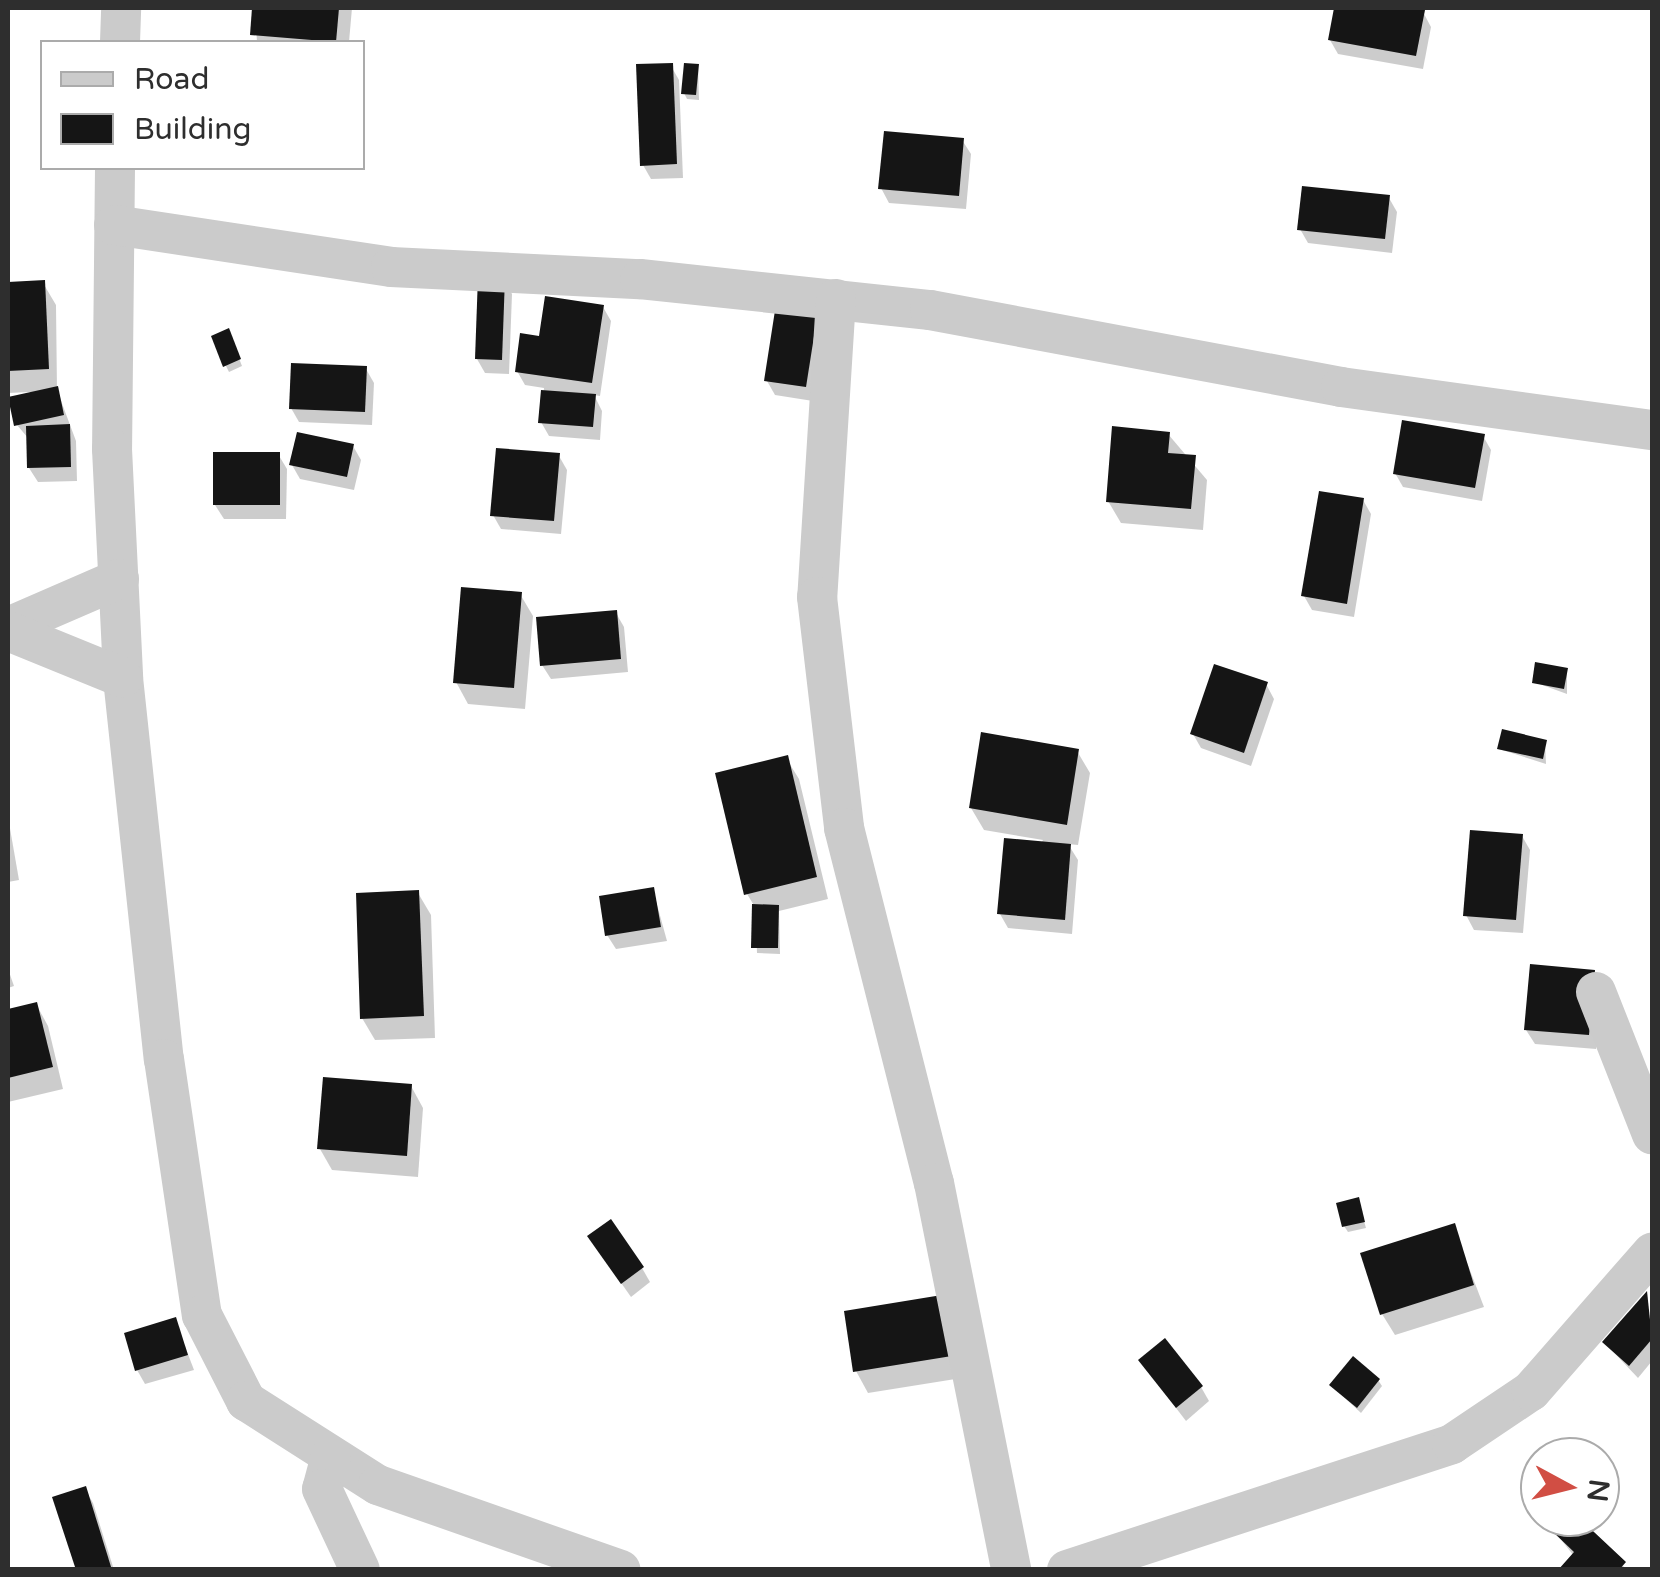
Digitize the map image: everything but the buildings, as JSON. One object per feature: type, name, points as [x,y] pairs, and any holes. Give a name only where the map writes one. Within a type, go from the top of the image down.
[{"type":"street","points":[[120,40],[121,8]]},
{"type":"street","points":[[116,170],[123,678],[164,1059],[202,1314],[246,1401],[378,1486],[621,1570]]},
{"type":"street","points":[[114,225],[391,266],[640,279],[836,299],[968,317],[1341,387],[1652,430]]},
{"type":"street","points":[[836,299],[817,597],[844,828],[934,1184],[1011,1570]]},
{"type":"street","points":[[8,629],[119,578]]},
{"type":"street","points":[[8,629],[123,678]]},
{"type":"street","points":[[1596,992],[1652,1134]]},
{"type":"street","points":[[1068,1570],[1452,1444],[1531,1391],[1652,1253]]},
{"type":"street","points":[[330,1456],[322,1489],[360,1570]]}]
